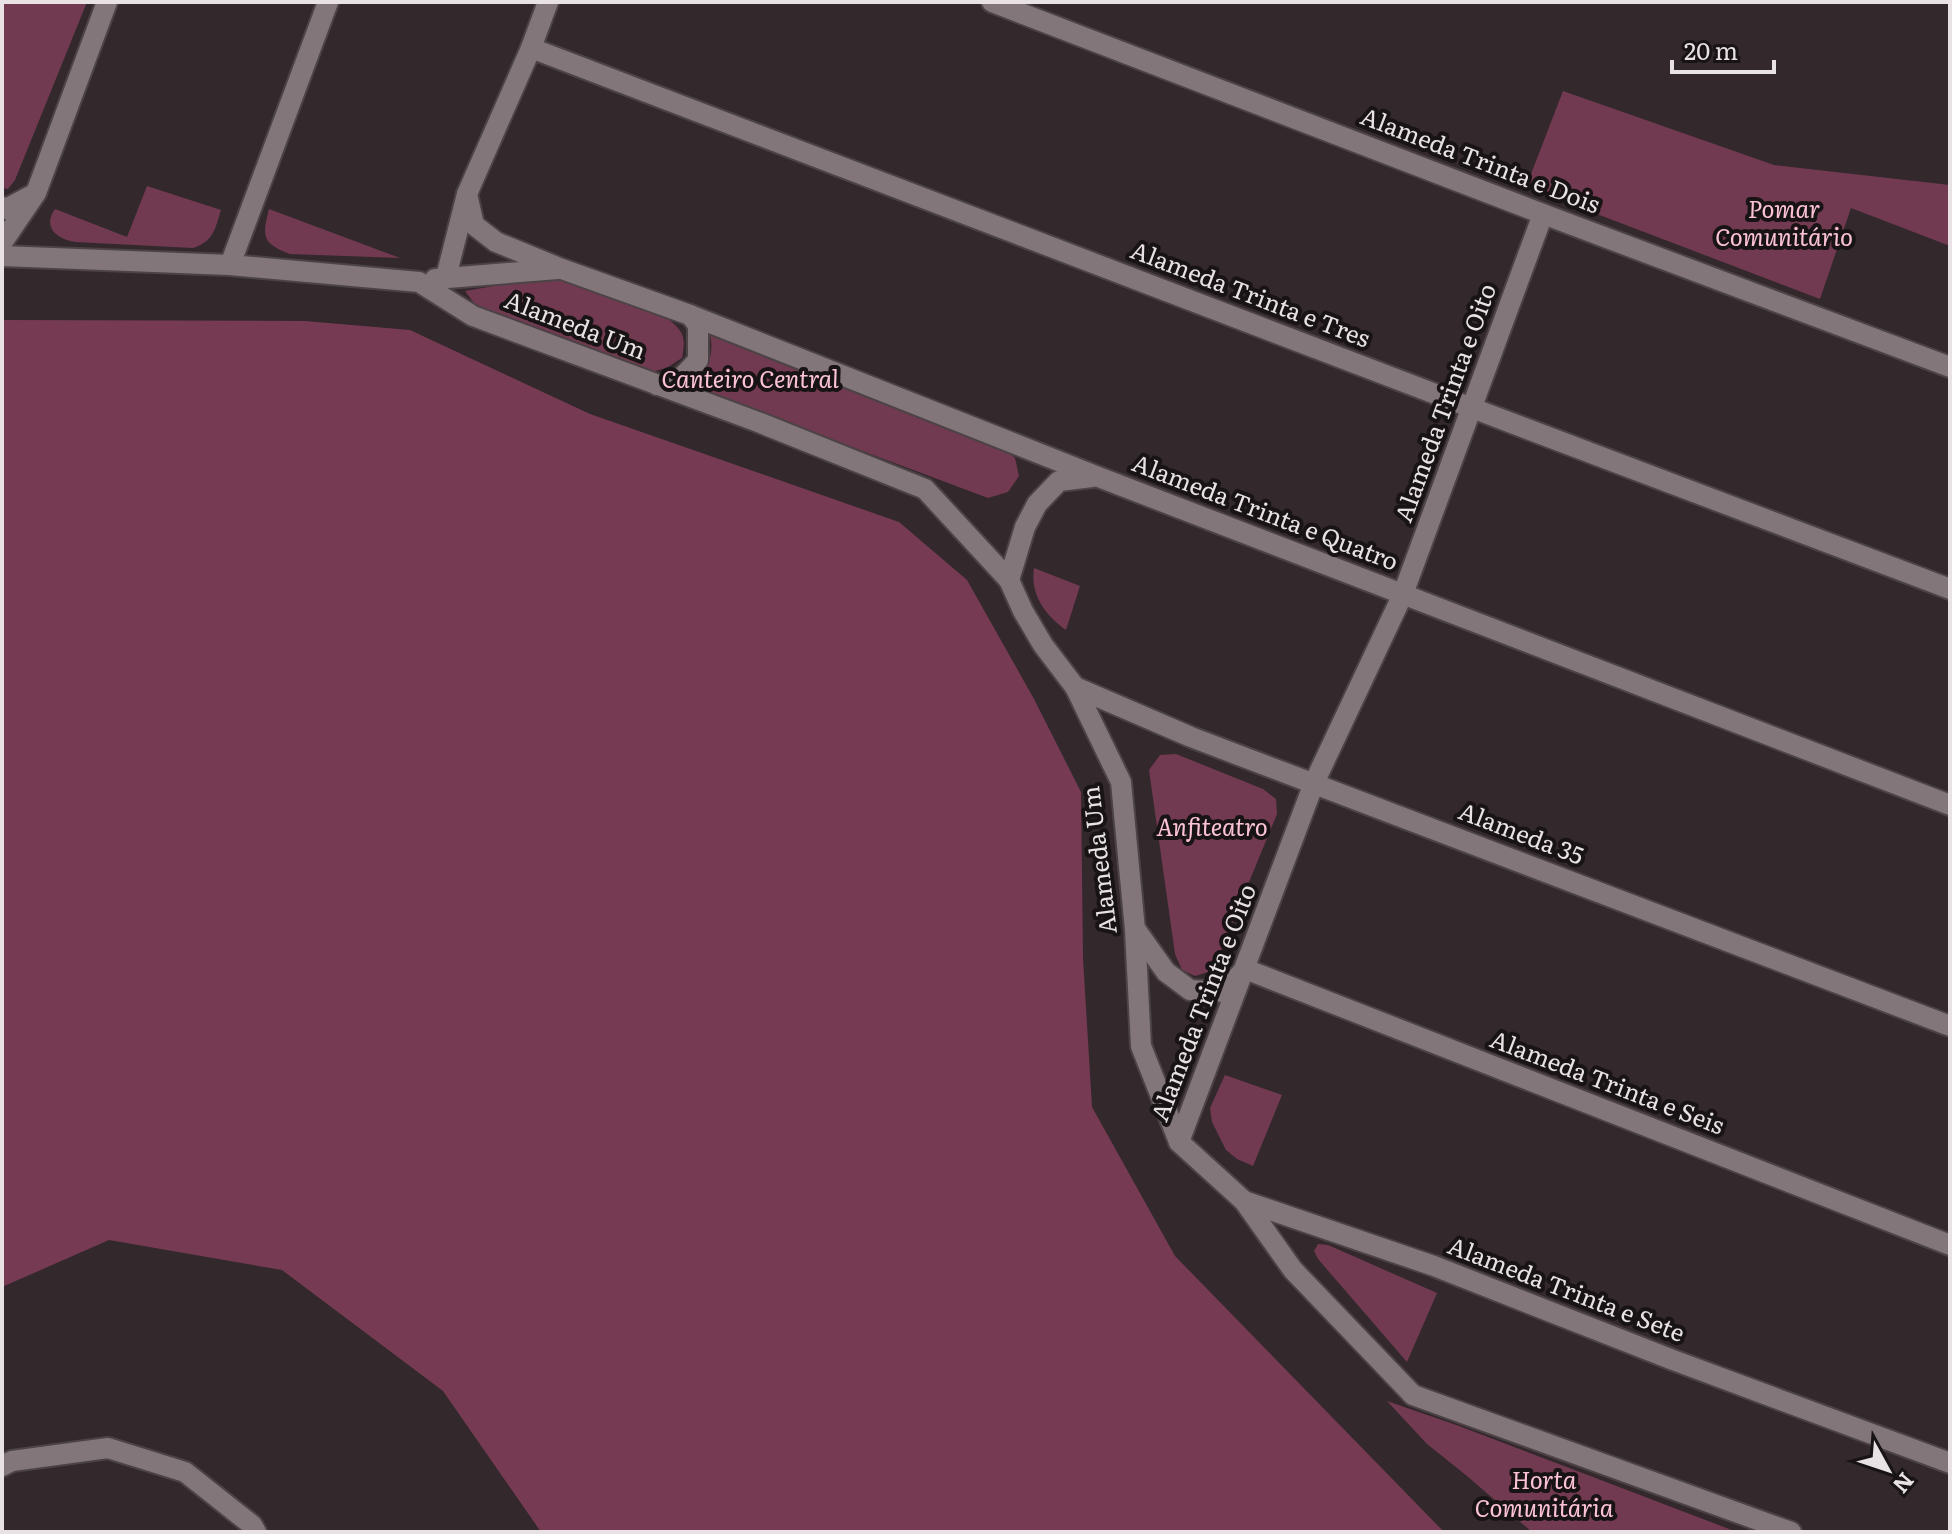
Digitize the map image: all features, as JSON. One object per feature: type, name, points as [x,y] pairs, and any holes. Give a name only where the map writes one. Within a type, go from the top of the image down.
[{"type":"street","points":[[2,243],[36,193],[107,2]]},
{"type":"street","points":[[230,265],[328,2]]},
{"type":"street","points":[[446,277],[467,194],[548,2]]},
{"type":"street","name":"Alameda Trinta e Dois","points":[[992,2],[1950,367]]},
{"type":"street","name":"Alameda Trinta e Tres","points":[[531,48],[1950,589]]},
{"type":"street","points":[[2,207],[6,209],[36,193]]},
{"type":"street","name":"Alameda Trinta e Quatro","points":[[467,194],[474,225],[496,242],[1950,805]]},
{"type":"street","name":"Alameda Trinta e Oito","points":[[1179,1142],[1314,783],[1403,594],[1543,214]]},
{"type":"street","name":"Alameda Um","points":[[2,256],[230,265],[419,282],[473,316],[758,422],[925,489],[1009,580],[1043,645],[1075,687],[1121,782],[1135,930],[1141,1046],[1179,1142]]},
{"type":"street","name":"Alameda Trinta e Quatro","points":[[419,282],[446,277],[562,269]]},
{"type":"street","points":[[657,385],[673,384],[698,360],[698,325],[690,315]]},
{"type":"street","points":[[1009,580],[1025,527],[1037,504],[1059,481],[1096,476]]},
{"type":"street","name":"Alameda 35","points":[[1075,687],[1191,737],[1950,1026]]},
{"type":"street","points":[[1135,930],[1166,972],[1190,990],[1224,992],[1245,969]]},
{"type":"street","name":"Alameda Trinta e Seis","points":[[1245,969],[1950,1245]]},
{"type":"street","name":"Alameda Trinta e Sete","points":[[1179,1142],[1244,1201],[1434,1266],[1673,1360],[1950,1463]]},
{"type":"street","points":[[1244,1201],[1293,1270],[1413,1395],[1791,1532]]},
{"type":"street","points":[[2,1466],[12,1461],[108,1448],[185,1472],[252,1525],[256,1532]]},
{"type":"green space","points":[[2,2],[87,2],[15,180],[8,189],[2,188]]},
{"type":"green space","name":"Pomar Comunitário","points":[[1563,91],[1774,165],[1950,185],[1950,246],[1851,208],[1820,299],[1526,187]]},
{"type":"green space","points":[[147,186],[221,210],[210,238],[193,248],[75,242],[57,235],[51,227],[51,215],[55,209],[127,237]]},
{"type":"green space","points":[[269,209],[400,258],[290,254],[266,238]]},
{"type":"green space","name":"Canteiro Central","points":[[551,276],[668,319],[682,336],[682,358],[653,372],[477,307],[465,291]]},
{"type":"green space","name":"Canteiro Central","points":[[710,335],[1006,450],[1015,458],[1019,476],[1008,492],[988,498],[692,387],[708,363]]},
{"type":"green space","points":[[1034,568],[1080,586],[1066,630],[1041,604],[1034,587]]},
{"type":"green space","name":"Anfiteatro","points":[[1176,754],[1263,789],[1276,799],[1277,814],[1221,950],[1211,971],[1195,976],[1182,970],[1175,954],[1149,770],[1160,755]]},
{"type":"green space","points":[[1225,1075],[1282,1095],[1253,1166],[1226,1150],[1212,1122],[1210,1108]]},
{"type":"green space","points":[[1318,1244],[1328,1245],[1437,1293],[1407,1362],[1318,1259],[1314,1251]]},
{"type":"green space","name":"Horta Comunitária","points":[[1387,1401],[1737,1532],[1532,1532],[1427,1444]]},
{"type":"shaded area","points":[[2,320],[305,321],[410,330],[590,414],[899,522],[967,580],[1034,699],[1081,792],[1083,958],[1092,1107],[1175,1256],[1444,1532],[541,1532],[443,1391],[282,1270],[109,1240],[2,1287]]}]
